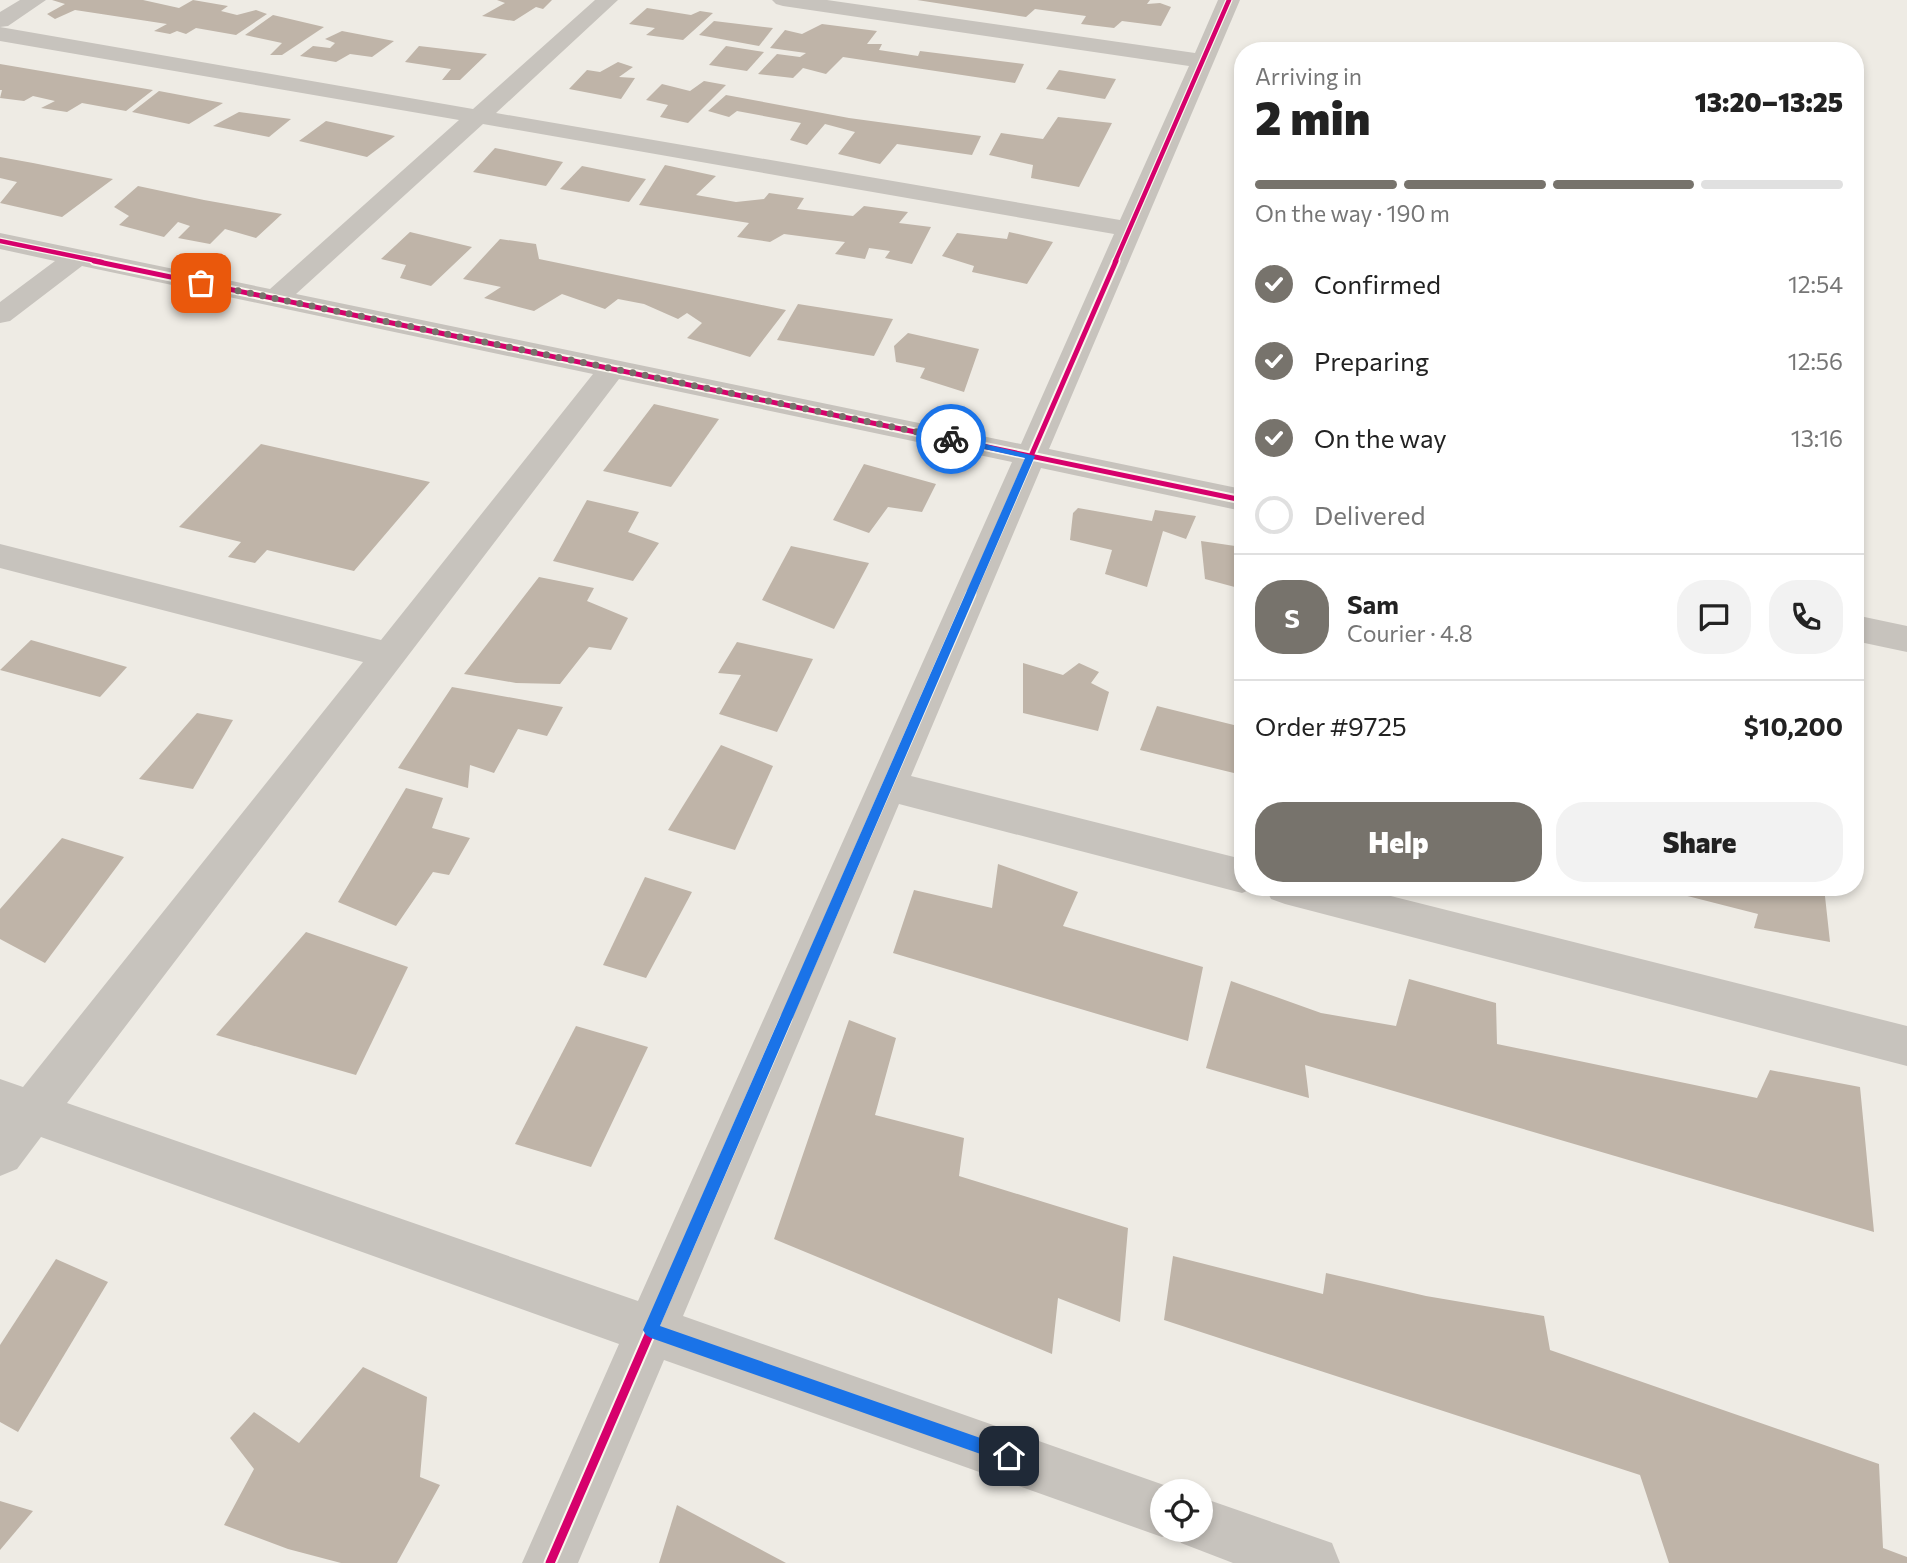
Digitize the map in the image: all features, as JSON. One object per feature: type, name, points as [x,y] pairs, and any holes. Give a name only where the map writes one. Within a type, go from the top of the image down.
[{"type":"street","points":[[0,21],[35,0]]},
{"type":"street","points":[[276,298],[607,0]]},
{"type":"street","points":[[783,0],[1203,61]]},
{"type":"street","points":[[550,1563],[1229,0]]},
{"type":"street","points":[[0,34],[1129,229]]},
{"type":"street","points":[[0,241],[1234,498]]},
{"type":"street","points":[[0,316],[76,257]]},
{"type":"street","points":[[0,1153],[16,1107],[388,655],[612,369]]},
{"type":"street","points":[[0,556],[388,655]]},
{"type":"street","points":[[1864,630],[1907,639]]},
{"type":"street","points":[[888,786],[1234,874]]},
{"type":"street","points":[[1320,896],[1907,1046]]},
{"type":"street","points":[[16,1107],[1150,1506]]},
{"type":"street","points":[[1213,1529],[1312,1563]]},
{"type":"building","points":[[52,0],[143,0],[179,8],[193,0],[228,6],[221,11],[237,15],[256,10],[267,14],[236,35],[196,28],[186,34],[177,31],[170,34],[154,31],[167,24],[75,10],[55,19],[47,14],[65,4]]},
{"type":"building","points":[[497,0],[552,0],[543,9],[536,7],[514,21],[482,16],[505,3]]},
{"type":"building","points":[[917,0],[1150,0],[1147,4],[1160,3],[1171,7],[1161,26],[1122,21],[1114,28],[1081,24],[1086,16],[1035,9],[1026,17]]},
{"type":"building","points":[[647,8],[691,15],[700,11],[713,13],[683,40],[646,35],[655,28],[629,24]]},
{"type":"building","points":[[273,15],[324,27],[282,55],[270,55],[282,43],[245,35]]},
{"type":"building","points":[[714,21],[773,28],[759,46],[699,35]]},
{"type":"building","points":[[822,24],[877,31],[867,44],[882,44],[879,50],[918,56],[920,51],[1024,64],[1015,83],[843,57],[826,74],[803,68],[793,78],[758,74],[777,54],[800,57],[806,53],[770,48],[785,30],[802,34]]},
{"type":"building","points":[[342,31],[394,41],[372,57],[350,54],[336,62],[300,56],[313,46],[330,48],[335,43],[325,39]]},
{"type":"building","points":[[419,46],[487,54],[460,80],[442,80],[451,69],[405,62]]},
{"type":"building","points":[[726,46],[764,52],[747,71],[709,65]]},
{"type":"building","points":[[618,62],[633,67],[619,77],[635,78],[621,99],[569,89],[587,70],[600,72]]},
{"type":"building","points":[[0,64],[153,90],[126,111],[82,103],[67,112],[41,108],[55,101],[33,96],[24,101],[0,98]]},
{"type":"building","points":[[1059,70],[1116,79],[1105,99],[1046,89]]},
{"type":"building","points":[[704,81],[726,85],[688,123],[660,117],[668,105],[646,100],[662,84],[690,91]]},
{"type":"building","points":[[159,91],[223,103],[189,124],[132,112]]},
{"type":"building","points":[[726,95],[849,118],[981,136],[972,155],[897,144],[880,164],[838,154],[855,132],[825,124],[807,145],[790,140],[801,123],[737,111],[729,117],[708,111]]},
{"type":"building","points":[[239,112],[291,119],[269,137],[213,126]]},
{"type":"building","points":[[1058,117],[1112,123],[1079,187],[1031,178],[1033,165],[989,155],[1001,133],[1043,139]]},
{"type":"building","points":[[326,121],[395,136],[367,157],[299,141]]},
{"type":"building","points":[[495,148],[563,162],[546,186],[473,172]]},
{"type":"building","points":[[0,157],[113,179],[62,217],[0,203],[17,182],[0,178]]},
{"type":"building","points":[[665,165],[716,176],[696,195],[736,202],[764,199],[769,193],[804,198],[797,209],[853,216],[864,206],[908,212],[899,223],[931,227],[912,264],[885,258],[890,251],[869,248],[865,259],[835,254],[845,242],[784,234],[770,242],[737,237],[749,223],[639,205]]},
{"type":"building","points":[[582,166],[646,179],[629,202],[560,189]]},
{"type":"building","points":[[138,186],[282,214],[256,238],[225,229],[210,244],[178,238],[190,226],[178,222],[164,237],[119,225],[129,216],[114,207]]},
{"type":"building","points":[[410,232],[472,247],[431,286],[400,278],[406,265],[381,259]]},
{"type":"building","points":[[1009,232],[1053,242],[1027,284],[972,272],[974,266],[942,256],[957,233],[1007,239]]},
{"type":"building","points":[[500,239],[536,244],[539,259],[786,310],[750,357],[687,338],[702,323],[687,313],[678,319],[644,304],[618,299],[605,309],[562,294],[534,311],[484,298],[501,287],[463,279]]},
{"type":"building","points":[[798,304],[893,319],[874,356],[777,340]]},
{"type":"building","points":[[908,333],[979,349],[964,392],[920,378],[925,368],[896,362],[894,346]]},
{"type":"building","points":[[654,404],[719,419],[671,487],[603,471]]},
{"type":"building","points":[[261,444],[430,482],[354,571],[267,550],[255,563],[228,557],[241,542],[179,527]]},
{"type":"building","points":[[864,464],[936,484],[922,512],[888,507],[869,533],[833,520]]},
{"type":"building","points":[[587,500],[639,512],[628,532],[659,543],[633,581],[553,561]]},
{"type":"building","points":[[1078,508],[1152,521],[1155,510],[1196,516],[1186,539],[1163,531],[1147,587],[1105,574],[1112,550],[1070,540],[1073,513]]},
{"type":"building","points":[[1201,541],[1234,546],[1234,587],[1205,579]]},
{"type":"building","points":[[791,546],[869,563],[834,629],[762,600]]},
{"type":"building","points":[[539,577],[594,588],[587,601],[628,618],[611,650],[589,647],[560,684],[516,683],[464,674]]},
{"type":"building","points":[[31,640],[127,667],[100,697],[0,670]]},
{"type":"building","points":[[737,642],[813,659],[777,732],[719,714],[741,675],[718,673]]},
{"type":"building","points":[[1023,663],[1063,675],[1079,663],[1099,672],[1091,683],[1109,692],[1098,731],[1023,713]]},
{"type":"building","points":[[452,687],[563,707],[547,736],[518,729],[494,773],[470,765],[468,788],[398,768]]},
{"type":"building","points":[[1157,706],[1234,725],[1234,773],[1140,750]]},
{"type":"building","points":[[197,713],[233,720],[193,789],[139,779]]},
{"type":"building","points":[[721,745],[773,766],[735,850],[668,830]]},
{"type":"building","points":[[406,788],[443,798],[432,828],[470,838],[449,875],[433,872],[396,926],[338,902]]},
{"type":"building","points":[[62,838],[124,857],[45,963],[0,939],[0,909]]},
{"type":"building","points":[[998,864],[1078,892],[1063,926],[1203,967],[1188,1041],[893,953],[914,890],[992,908]]},
{"type":"building","points":[[645,877],[692,892],[646,978],[603,965]]},
{"type":"building","points":[[1687,896],[1825,896],[1830,942],[1754,928],[1758,914]]},
{"type":"building","points":[[306,932],[408,967],[356,1075],[216,1035]]},
{"type":"building","points":[[1409,979],[1496,1003],[1497,1044],[1757,1098],[1770,1070],[1860,1087],[1874,1232],[1305,1065],[1309,1098],[1206,1068],[1231,981],[1321,1013],[1396,1026]]},
{"type":"building","points":[[849,1020],[896,1038],[875,1115],[964,1138],[959,1176],[1128,1228],[1120,1322],[1058,1298],[1052,1354],[774,1239]]},
{"type":"building","points":[[576,1026],[648,1047],[591,1167],[515,1144]]},
{"type":"building","points":[[1173,1256],[1323,1294],[1326,1273],[1426,1296],[1544,1316],[1550,1350],[1879,1464],[1883,1548],[1907,1557],[1907,1563],[1669,1563],[1640,1475],[1164,1320]]},
{"type":"building","points":[[56,1259],[108,1282],[18,1432],[0,1422],[0,1345]]},
{"type":"building","points":[[363,1367],[427,1397],[420,1477],[440,1485],[397,1563],[341,1563],[288,1549],[224,1525],[254,1469],[230,1438],[254,1412],[299,1443]]},
{"type":"building","points":[[0,1501],[33,1511],[0,1550]]},
{"type":"building","points":[[677,1505],[786,1563],[659,1563]]},
{"type":"cycle path","points":[[550,1563],[1229,0]]},
{"type":"cycle path","points":[[0,241],[1234,498]]},
{"type":"way so far","points":[[201,283],[951,439]]},
{"type":"route","points":[[951,439],[1031,456],[651,1330],[1009,1456]]}]
